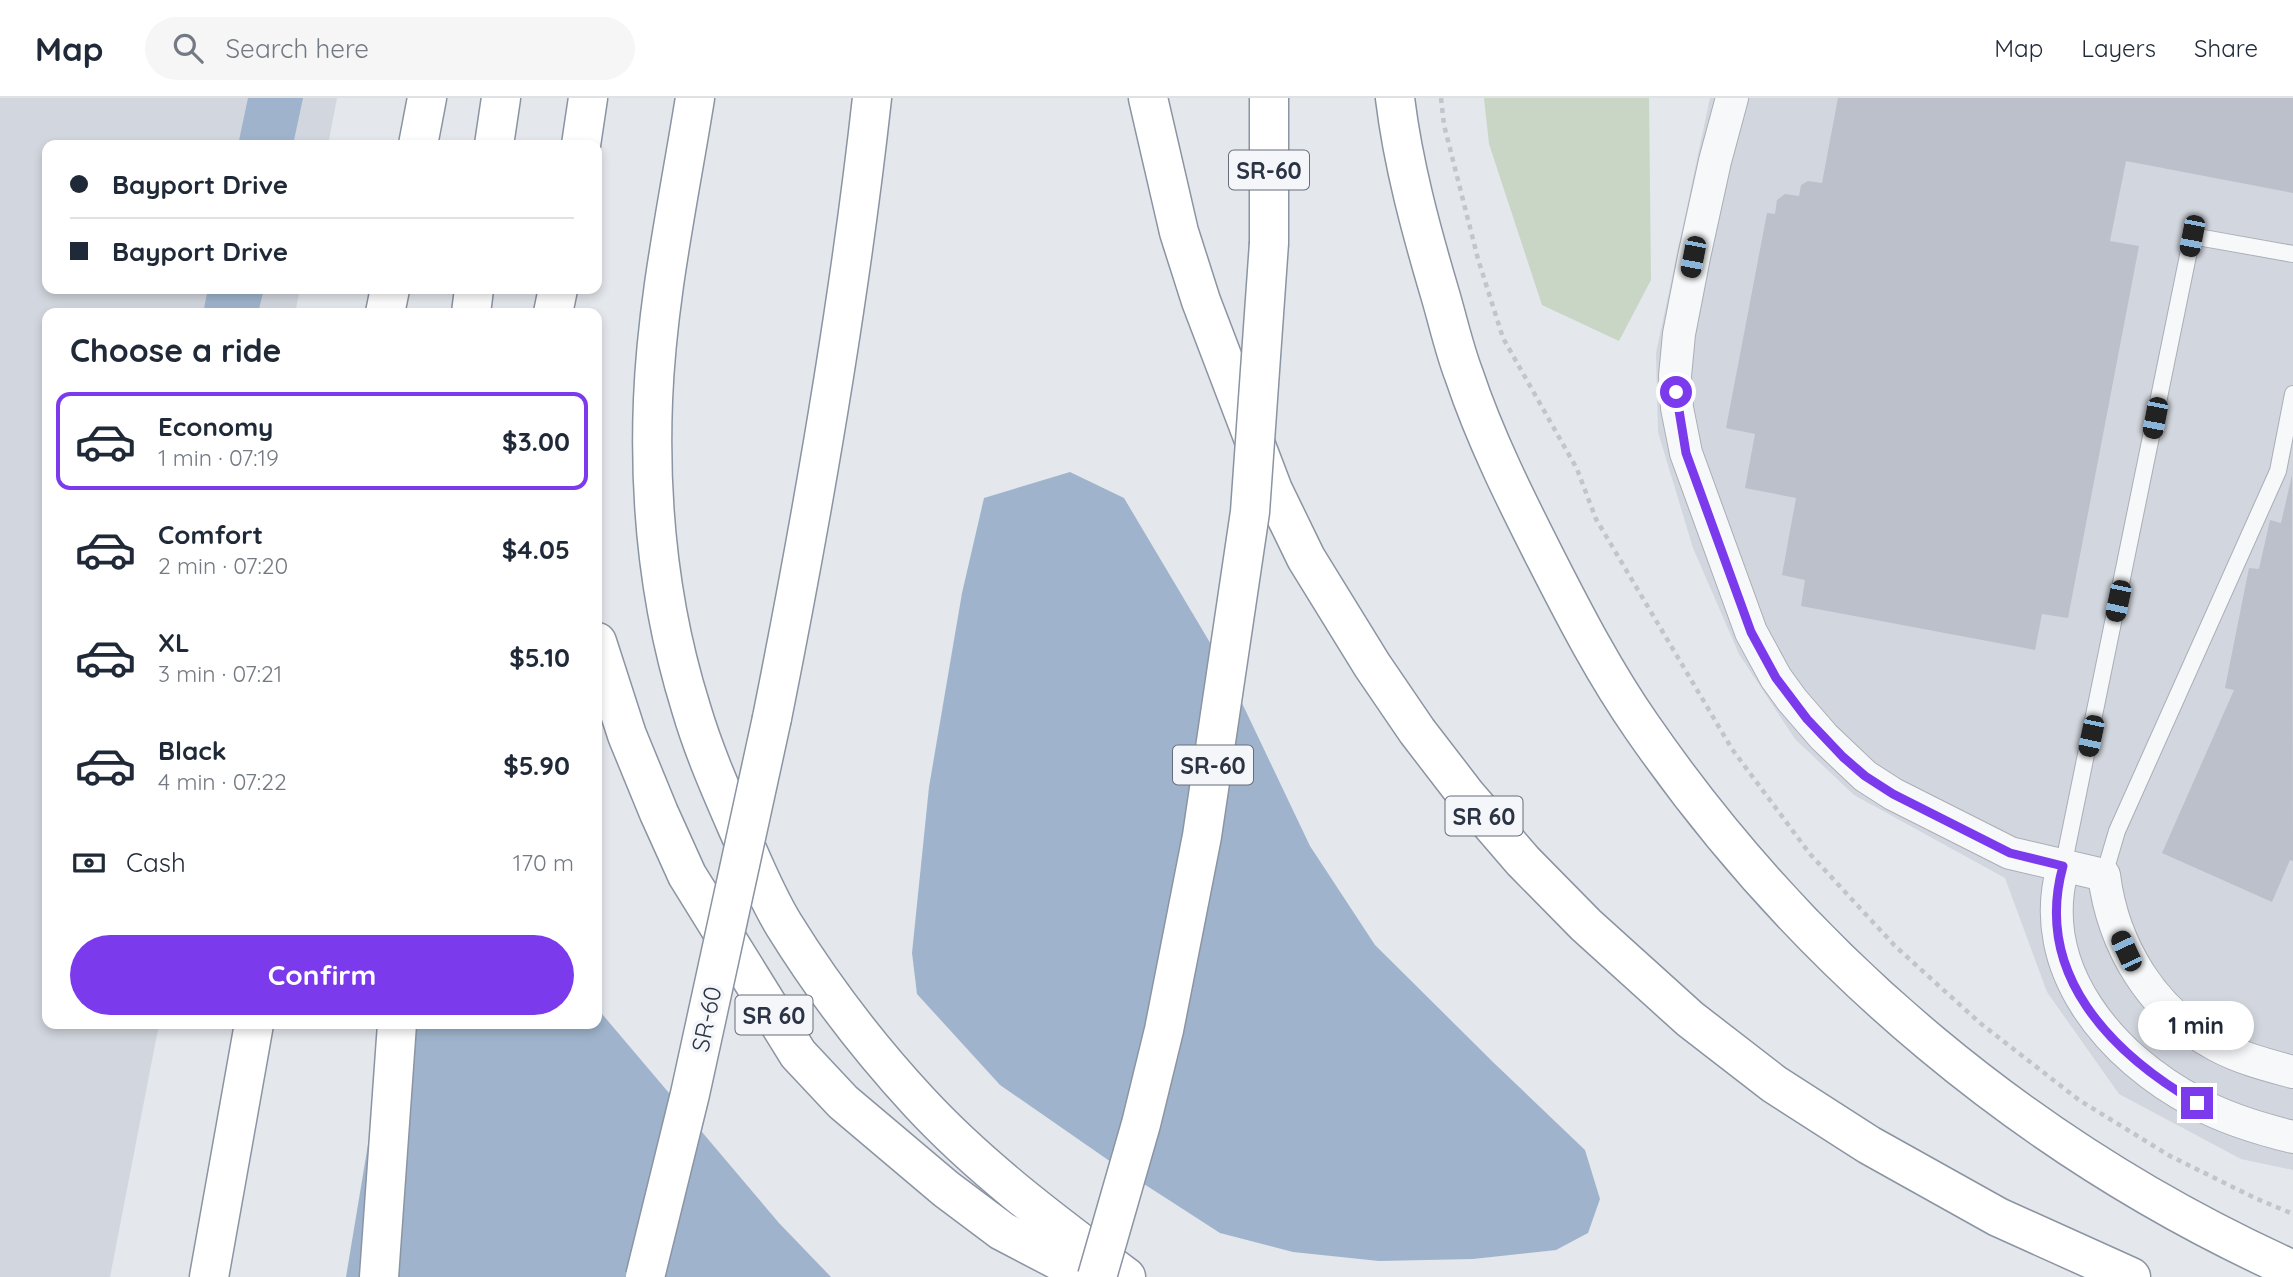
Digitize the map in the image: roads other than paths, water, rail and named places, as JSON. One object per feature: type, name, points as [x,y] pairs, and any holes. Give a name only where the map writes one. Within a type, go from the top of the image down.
[{"type":"highway","points":[[419,140],[427,98]]},
{"type":"highway","points":[[495,140],[501,98]]},
{"type":"highway","points":[[582,140],[588,98]]},
{"type":"highway","points":[[695,98],[662,296],[653,397],[653,487],[663,583],[673,635],[690,705],[710,766],[758,878],[782,923],[825,988],[871,1047],[921,1105],[982,1162],[1057,1225],[1126,1277]]},
{"type":"highway","name":"SR-60","points":[[645,1277],[690,1094],[801,575],[828,415],[872,98]]},
{"type":"highway","name":"SR 60","points":[[1148,98],[1178,232],[1201,301],[1273,490],[1306,558],[1372,665],[1417,731],[1467,796],[1523,861],[1586,926],[1690,1019],[1774,1084],[1868,1145],[1998,1217],[2131,1277]]},
{"type":"highway","name":"SR-60","points":[[1097,1277],[1141,1124],[1164,1030],[1202,836],[1250,512],[1269,243],[1269,98]]},
{"type":"highway","points":[[1395,98],[1427,249],[1464,376],[1517,502],[1579,622],[1640,724],[1717,829],[1789,909],[1865,987],[1939,1052],[2096,1164],[2175,1212],[2293,1270]]},
{"type":"highway","name":"SR 60","points":[[602,657],[627,734],[687,875],[798,1054],[843,1102],[946,1189],[1002,1231],[1090,1277]]},
{"type":"highway","points":[[209,1277],[253,1029]]},
{"type":"highway","points":[[379,1277],[397,1029]]},
{"type":"street","points":[[1732,98],[1693,257],[1679,334],[1675,376],[1677,408],[1686,453],[1751,632],[1776,678],[1824,737],[1865,776],[1893,794],[2010,853],[2104,876],[2114,925],[2126,951],[2157,997],[2192,1031],[2218,1046],[2293,1072]]},
{"type":"street","points":[[2063,866],[2055,914],[2062,951],[2076,988],[2106,1034],[2153,1076],[2197,1103],[2253,1126],[2293,1137]]},
{"type":"lane","points":[[2063,866],[2192,236],[2293,254]]},
{"type":"lane","points":[[2104,876],[2117,831],[2278,471],[2293,394]]},
{"type":"water","points":[[248,98],[303,98],[294,140],[239,140]]},
{"type":"water","points":[[207,294],[263,294],[259,308],[204,308]]},
{"type":"water","points":[[1070,472],[1124,498],[1212,646],[1183,833],[1146,1026],[1111,1162],[1000,1085],[917,994],[912,953],[929,787],[962,593],[984,498]]},
{"type":"water","points":[[1241,701],[1310,846],[1375,945],[1585,1150],[1600,1199],[1588,1233],[1556,1250],[1473,1259],[1379,1261],[1293,1252],[1220,1233],[1144,1184],[1200,944]]},
{"type":"water","points":[[602,1014],[779,1223],[831,1277],[346,1277],[387,1029],[602,1029]]}]
